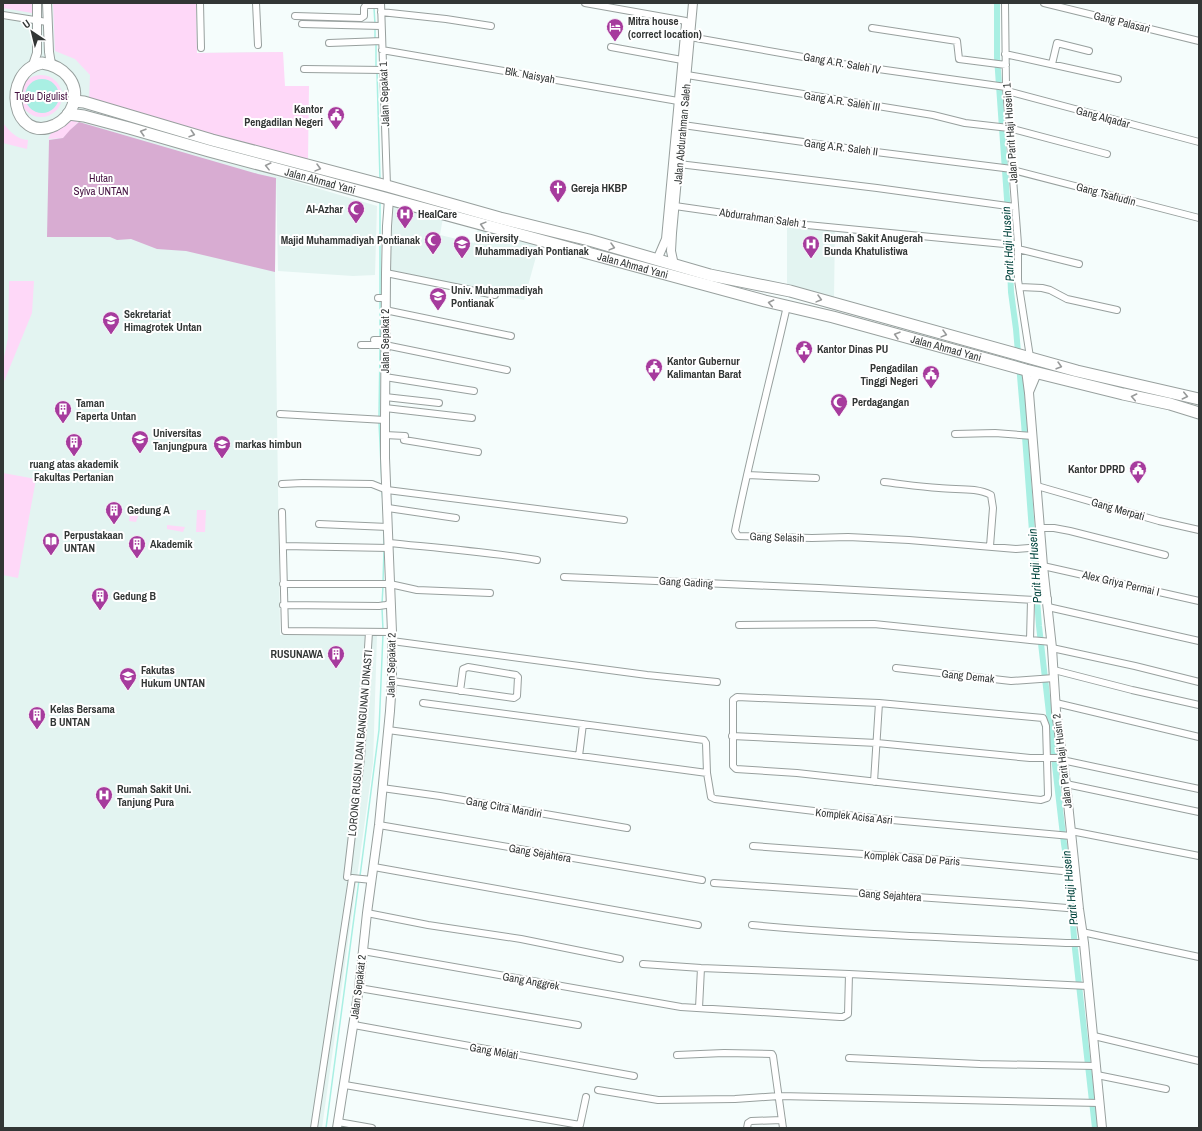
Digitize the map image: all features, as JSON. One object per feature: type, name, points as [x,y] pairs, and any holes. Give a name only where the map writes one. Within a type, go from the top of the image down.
[{"type":"highway","points":[[42,63],[51,64],[63,71],[72,82],[74,92],[74,101],[68,114],[58,124],[39,129],[27,125],[19,119],[8,102],[13,76],[23,69],[33,65],[42,63]]},
{"type":"highway","name":"Jalan Ahmad Yani","points":[[74,101],[84,102],[212,140],[383,185],[710,275],[790,291],[1077,371],[1199,399]]},
{"type":"highway","name":"Jalan Ahmad Yani","points":[[68,114],[84,116],[129,128],[387,199],[765,301],[833,317],[1021,369],[1170,404],[1199,413]]},
{"type":"highway","points":[[433,211],[436,200]]},
{"type":"highway","points":[[833,317],[836,304]]},
{"type":"street","points":[[33,65],[37,53],[38,3]]},
{"type":"street","points":[[47,3],[51,64]]},
{"type":"street","points":[[200,3],[201,48]]},
{"type":"street","points":[[256,3],[258,45]]},
{"type":"street","points":[[585,3],[686,21]]},
{"type":"street","name":"Jalan Parit Haji Husein 1","points":[[1001,3],[1005,54],[1004,64],[1007,128],[1011,169],[1010,207],[1020,287],[1022,355]]},
{"type":"street","name":"Gang Palasari","points":[[1044,3],[1199,41]]},
{"type":"street","points":[[295,16],[361,18],[364,16],[365,6],[378,6],[491,26]]},
{"type":"street","name":"Jalan Sepakat 1","points":[[378,6],[376,41],[382,50],[383,185]]},
{"type":"street","name":"Jalan Abdurahman Saleh","points":[[674,265],[671,251],[678,101],[686,21],[690,7]]},
{"type":"street","name":"Jalan Abdurahman Saleh","points":[[657,260],[666,239],[679,164],[690,37],[690,7]]},
{"type":"street","points":[[3,15],[48,22]]},
{"type":"street","points":[[302,24],[376,26]]},
{"type":"street","points":[[872,28],[957,41],[958,59],[1004,64]]},
{"type":"street","name":"Gang A.R. Saleh IV","points":[[690,37],[843,64],[1005,88]]},
{"type":"street","points":[[330,43],[376,41]]},
{"type":"street","points":[[1052,64],[1057,43],[1089,51]]},
{"type":"street","points":[[611,48],[682,60]]},
{"type":"street","name":"Blk. Naisyah","points":[[382,50],[678,101]]},
{"type":"street","points":[[1005,54],[1118,79]]},
{"type":"street","points":[[304,69],[381,70]]},
{"type":"street","name":"Gang A.R. Saleh III","points":[[686,75],[933,116],[965,123],[1007,128],[1107,154]]},
{"type":"street","name":"Gang Alqadar","points":[[1005,88],[1165,134],[1199,142]]},
{"type":"street","name":"Gang A.R. Saleh II","points":[[683,125],[1011,169]]},
{"type":"street","points":[[679,164],[877,188],[1010,207]]},
{"type":"street","name":"Gang Tsafiudin","points":[[1011,169],[1199,218]]},
{"type":"street","name":"Jalan Sepakat 2","points":[[338,1125],[359,988],[367,914],[368,880],[374,867],[392,681],[392,641],[387,632],[389,604],[388,546],[385,526],[388,508],[381,488],[385,435],[385,377],[380,342],[385,310],[382,298],[386,272],[387,199]]},
{"type":"street","name":"Abdurrahman Saleh 1","points":[[672,211],[1004,244],[1079,264]]},
{"type":"street","points":[[386,272],[496,295]]},
{"type":"street","points":[[1020,287],[1042,288],[1050,290],[1067,299],[1117,310]]},
{"type":"street","name":"Gang Selasih","points":[[786,306],[735,531],[738,536],[871,538],[990,546],[1010,549],[1028,549],[1039,547]]},
{"type":"street","points":[[385,310],[511,336]]},
{"type":"street","points":[[361,345],[380,342],[507,370]]},
{"type":"street","name":"Jalan Parit Haji Husin 2","points":[[1021,369],[1029,392],[1040,528],[1039,547],[1043,566],[1048,643],[1053,675],[1061,759],[1066,784],[1073,870],[1094,1036],[1090,1066],[1097,1075],[1095,1103],[1102,1128]]},
{"type":"street","points":[[1029,392],[1037,373]]},
{"type":"street","points":[[385,377],[474,391]]},
{"type":"street","points":[[385,397],[439,404]]},
{"type":"street","points":[[385,408],[472,418]]},
{"type":"street","points":[[280,414],[384,419]]},
{"type":"street","points":[[955,434],[995,433],[1033,436]]},
{"type":"street","points":[[385,435],[404,436],[404,440],[478,452]]},
{"type":"street","points":[[747,475],[816,478]]},
{"type":"street","points":[[884,482],[976,491],[991,495],[993,508],[990,546]]},
{"type":"street","points":[[282,484],[372,484],[381,488],[624,520]]},
{"type":"street","name":"Gang Merpati","points":[[1037,486],[1159,521],[1199,530]]},
{"type":"street","points":[[388,508],[456,518]]},
{"type":"street","points":[[282,512],[283,605],[285,631],[387,632]]},
{"type":"street","points":[[319,524],[385,526]]},
{"type":"street","points":[[1040,528],[1054,528],[1070,531],[1165,555]]},
{"type":"street","points":[[283,546],[379,548],[388,546],[499,554],[536,560]]},
{"type":"street","name":"Alex Griya Permai I","points":[[1043,566],[1199,601]]},
{"type":"street","name":"Gang Gading","points":[[564,577],[810,588],[1033,600],[1046,602]]},
{"type":"street","points":[[283,584],[388,584],[418,590],[490,593]]},
{"type":"street","points":[[1030,640],[1033,600]]},
{"type":"street","points":[[1046,602],[1199,641]]},
{"type":"street","points":[[283,605],[379,606],[389,604]]},
{"type":"street","points":[[739,625],[874,624],[1030,640],[1048,643],[1199,682]]},
{"type":"street","name":"LORONG RUSUN DAN BANGUNAN DINASTI","points":[[347,877],[361,758],[369,632]]},
{"type":"street","points":[[392,641],[647,675],[716,682]]},
{"type":"street","points":[[392,681],[460,691],[514,698],[516,696],[518,677],[516,675],[468,667],[463,669],[460,691]]},
{"type":"street","name":"Gang Demak","points":[[896,668],[1011,681],[1040,679],[1053,675]]},
{"type":"street","points":[[1053,675],[1132,690],[1199,705]]},
{"type":"street","points":[[737,697],[880,702],[1043,718],[1046,726],[1049,759],[1048,795],[1044,800],[796,773],[736,769],[733,766],[733,700],[737,697]]},
{"type":"street","points":[[874,782],[880,702]]},
{"type":"street","points":[[1056,702],[1199,737]]},
{"type":"street","points":[[423,703],[583,724],[579,756]]},
{"type":"street","name":"Komplek Acisa Asri","points":[[583,724],[704,740],[706,743],[707,773],[711,797],[715,799],[881,819],[1055,836],[1070,834]]},
{"type":"street","points":[[388,730],[707,773]]},
{"type":"street","points":[[732,736],[877,743],[1061,759],[1199,789]]},
{"type":"street","points":[[1066,784],[1199,812]]},
{"type":"street","name":"Gang Citra Mandiri","points":[[382,788],[440,796],[626,828]]},
{"type":"street","name":"Gang Sejahtera","points":[[379,825],[702,880]]},
{"type":"street","points":[[1070,834],[1199,856]]},
{"type":"street","name":"Komplek Casa De Paris","points":[[753,846],[947,860],[1062,871],[1073,870]]},
{"type":"street","points":[[374,867],[698,925]]},
{"type":"street","points":[[314,1128],[352,878],[368,880]]},
{"type":"street","name":"Gang Sejahtera","points":[[714,883],[1011,903],[1064,909],[1078,909]]},
{"type":"street","points":[[367,914],[521,939],[620,958]]},
{"type":"street","points":[[752,925],[805,930],[1083,943]]},
{"type":"street","points":[[1082,932],[1199,958]]},
{"type":"street","name":"Gang Anggrek","points":[[363,951],[681,1007],[844,1017],[848,1014],[849,974]]},
{"type":"street","points":[[643,964],[1087,986]]},
{"type":"street","points":[[699,1008],[701,968]]},
{"type":"street","points":[[359,988],[578,1025]]},
{"type":"street","name":"Gang Melati","points":[[354,1025],[634,1076]]},
{"type":"street","points":[[1094,1036],[1199,1061]]},
{"type":"street","points":[[677,1055],[770,1054],[773,1056],[783,1128]]},
{"type":"street","points":[[848,1058],[980,1064],[1090,1066]]},
{"type":"street","points":[[1097,1075],[1166,1090]]},
{"type":"street","points":[[345,1085],[580,1125],[586,1097]]},
{"type":"street","points":[[598,1090],[658,1100],[735,1099],[779,1096],[1095,1103]]},
{"type":"street","points":[[747,1128],[751,1121],[782,1120]]},
{"type":"street","points":[[338,1125],[372,1128]]},
{"type":"shaded area","name":"Universitas Tanjungpura","points":[[3,3],[196,3],[197,53],[283,52],[284,154],[276,175],[275,272],[280,635],[377,636],[373,763],[322,1128],[3,1128]]},
{"type":"shaded area","name":"Tugu Digulist","points":[[39,79],[45,79],[49,80],[56,86],[59,96],[58,103],[52,110],[45,113],[39,113],[35,112],[28,106],[25,99],[25,93],[26,89],[32,82]]},
{"type":"shaded area","points":[[276,176],[377,206],[375,275],[353,276],[278,271]]},
{"type":"shaded area","name":"University Muhammadiyah Pontianak","points":[[392,205],[443,217],[440,235],[474,243],[478,227],[539,246],[524,300],[389,272]]},
{"type":"shaded area","name":"Rumah Sakit Anugerah Bunda Khatulistiwa","points":[[787,222],[835,229],[834,298],[787,289]]},
{"type":"green space","points":[[3,3],[32,3],[32,13],[3,8]]},
{"type":"green space","points":[[53,3],[196,3],[197,53],[283,52],[285,86],[309,86],[308,160],[89,101],[90,75],[75,59],[55,51]]},
{"type":"green space","name":"Tugu Digulist","points":[[37,75],[45,75],[53,78],[59,84],[62,96],[59,108],[53,114],[45,117],[37,117],[29,114],[23,108],[20,100],[20,92],[23,84],[29,78]]},
{"type":"green space","points":[[79,118],[79,121],[63,138],[48,139],[50,134],[60,124]]},
{"type":"green space","name":"Hutan Sylva UNTAN","points":[[79,122],[276,178],[275,272],[186,251],[157,249],[131,239],[117,240],[110,237],[47,237],[49,140],[63,138]]},
{"type":"green space","points":[[3,123],[17,137],[28,140],[27,149],[3,143]]},
{"type":"green space","points":[[9,281],[34,281],[32,313],[3,384],[3,362],[8,338]]},
{"type":"green space","points":[[3,473],[36,479],[18,578],[3,575]]},
{"type":"green space","points":[[197,510],[206,510],[205,532],[196,532]]},
{"type":"green space","points":[[130,512],[139,514],[136,522],[129,521]]},
{"type":"green space","points":[[167,525],[185,527],[183,532],[167,529]]},
{"type":"waterway","name":"Parit Haji Husein","points":[[997,3],[997,57],[1008,213],[1011,292],[1016,329],[1024,423],[1039,626],[1069,876],[1075,949],[1095,1128]]},
{"type":"waterway","points":[[374,8],[375,24]]},
{"type":"waterway","points":[[375,28],[375,40]]},
{"type":"waterway","points":[[376,44],[376,68]]},
{"type":"waterway","points":[[377,72],[380,180]]},
{"type":"waterway","points":[[380,202],[380,296]]},
{"type":"waterway","points":[[380,300],[380,338]]},
{"type":"waterway","points":[[379,418],[380,348]]},
{"type":"waterway","points":[[379,422],[382,486]]},
{"type":"waterway","points":[[382,490],[383,502]]},
{"type":"waterway","points":[[384,530],[384,546]]},
{"type":"waterway","points":[[383,582],[384,550]]},
{"type":"waterway","points":[[382,604],[383,586]]},
{"type":"waterway","points":[[382,608],[383,630]]},
{"type":"waterway","points":[[360,876],[379,730],[383,634]]},
{"type":"waterway","points":[[326,1128],[359,880]]},
{"type":"place","name":"Mitra house (correct location)","points":[[615,42]]},
{"type":"place","name":"Kantor Pengadilan Negeri","points":[[336,130]]},
{"type":"place","name":"Gereja HKBP","points":[[558,203]]},
{"type":"place","name":"Al-Azhar","points":[[356,224]]},
{"type":"place","name":"HealCare","points":[[405,229]]},
{"type":"place","name":"Majid Muhammadiyah Pontianak","points":[[433,255]]},
{"type":"place","name":"University Muhammadiyah Pontianak","points":[[462,259]]},
{"type":"place","name":"Rumah Sakit Anugerah Bunda Khatulistiwa","points":[[811,259]]},
{"type":"place","name":"Univ. Muhammadiyah Pontianak","points":[[438,311]]},
{"type":"place","name":"Sekretariat Himagrotek Untan","points":[[111,335]]},
{"type":"place","name":"Kantor Dinas PU","points":[[804,364]]},
{"type":"place","name":"Kantor Gubernur Kalimantan Barat","points":[[654,382]]},
{"type":"place","name":"Pengadilan Tinggi Negeri","points":[[931,389]]},
{"type":"place","name":"Perdagangan","points":[[839,417]]},
{"type":"place","name":"Taman Faperta Untan","points":[[63,424]]},
{"type":"place","name":"Universitas Tanjungpura","points":[[140,454]]},
{"type":"place","name":"ruang atas akademik Fakultas Pertanian","points":[[74,457]]},
{"type":"place","name":"markas himbun","points":[[222,459]]},
{"type":"place","name":"Kantor DPRD","points":[[1138,484]]},
{"type":"place","name":"Gedung A","points":[[114,525]]},
{"type":"place","name":"Perpustakaan UNTAN","points":[[51,556]]},
{"type":"place","name":"Akademik","points":[[137,559]]},
{"type":"place","name":"Gedung B","points":[[100,611]]},
{"type":"place","name":"RUSUNAWA","points":[[336,669]]},
{"type":"place","name":"Fakutas Hukum UNTAN","points":[[128,691]]},
{"type":"place","name":"Kelas Bersama B UNTAN","points":[[37,730]]},
{"type":"place","name":"Rumah Sakit Uni. Tanjung Pura","points":[[104,810]]}]
